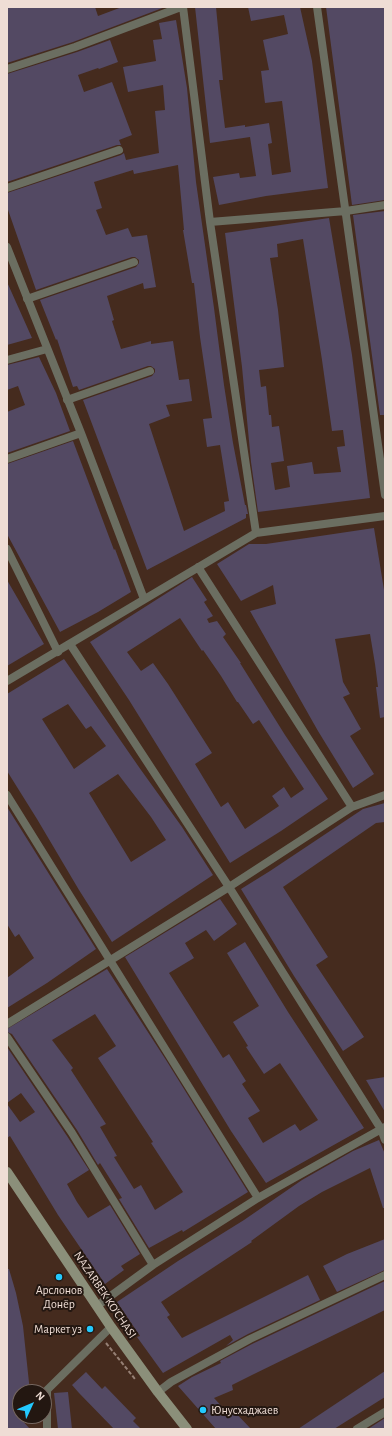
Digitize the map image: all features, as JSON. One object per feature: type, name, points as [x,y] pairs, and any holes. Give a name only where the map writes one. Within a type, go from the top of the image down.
[{"type":"main road","name":"NAZARBEK KO'CHASI","points":[[7,1172],[111,1327],[187,1429]]},
{"type":"street","points":[[7,69],[75,47],[182,7],[210,222],[256,532]]},
{"type":"street","points":[[317,7],[385,495]]},
{"type":"street","points":[[7,188],[119,150]]},
{"type":"street","points":[[210,222],[346,211],[385,205]]},
{"type":"street","points":[[7,247],[81,433],[144,599]]},
{"type":"street","points":[[27,299],[134,262]]},
{"type":"street","points":[[7,360],[47,349]]},
{"type":"street","points":[[68,400],[150,371]]},
{"type":"street","points":[[7,459],[81,433]]},
{"type":"street","points":[[7,681],[58,652],[256,532],[385,516]]},
{"type":"street","points":[[7,549],[58,652]]},
{"type":"street","points":[[198,567],[352,807]]},
{"type":"street","points":[[70,644],[229,887],[383,1128],[385,1140]]},
{"type":"street","points":[[7,795],[258,1198]]},
{"type":"street","points":[[7,1024],[229,887],[352,807],[385,795]]},
{"type":"street","points":[[7,1037],[72,1133],[153,1265]]},
{"type":"street","points":[[97,1306],[153,1265],[258,1198],[383,1128]]},
{"type":"street","points":[[158,1392],[170,1382],[250,1339],[385,1275]]},
{"type":"street","points":[[47,1429],[47,1390],[111,1327]]},
{"type":"street","points":[[358,1429],[385,1412]]},
{"type":"building","points":[[7,7],[95,7],[98,16],[122,7],[165,7],[73,42],[7,63]]},
{"type":"building","points":[[195,7],[216,7],[223,80],[219,80],[225,128],[245,125],[245,127],[269,123],[272,143],[268,144],[272,175],[291,172],[282,101],[265,103],[261,71],[269,70],[263,40],[288,34],[284,15],[251,21],[248,7],[300,7],[312,61],[328,188],[266,196],[219,205],[213,177],[239,173],[240,178],[256,176],[250,137],[210,143]]},
{"type":"building","points":[[326,7],[385,7],[385,200],[352,205]]},
{"type":"building","points":[[176,20],[187,88],[196,182],[224,385],[233,443],[248,514],[246,514],[246,518],[147,570],[83,400],[152,376],[155,369],[148,366],[79,390],[77,386],[73,387],[57,339],[56,340],[40,300],[136,267],[139,260],[132,257],[36,290],[7,207],[7,193],[124,153],[126,160],[159,153],[155,111],[165,110],[163,85],[128,92],[123,67],[156,61],[153,40],[162,39],[159,23]],"holes":[[[178,165],[184,230],[192,283],[194,283],[212,418],[203,419],[207,447],[220,445],[229,501],[224,502],[225,511],[184,531],[149,424],[170,416],[166,405],[192,401],[189,379],[179,380],[173,341],[151,344],[151,341],[121,349],[112,321],[114,320],[107,296],[143,283],[144,289],[156,287],[147,235],[132,237],[128,228],[106,235],[96,210],[102,208],[94,182],[133,170],[134,174]]]},
{"type":"building","points":[[110,40],[118,62],[78,75],[84,92],[112,82],[132,135],[119,140],[121,145],[117,145],[7,182],[7,74]]},
{"type":"building","points":[[385,211],[385,415],[380,415],[353,215]]},
{"type":"building","points":[[329,218],[352,355],[370,498],[258,512],[225,233]],"holes":[[[303,239],[332,431],[343,430],[345,446],[337,447],[341,472],[314,474],[312,462],[287,466],[290,487],[275,490],[271,463],[284,461],[279,426],[272,427],[271,415],[269,415],[266,386],[261,387],[259,370],[284,367],[278,310],[270,258],[278,257],[277,244]]]},
{"type":"building","points":[[7,282],[32,338],[7,345]]},
{"type":"building","points":[[39,357],[56,393],[70,431],[7,453],[7,412],[25,405],[18,386],[7,390],[7,365]]},
{"type":"building","points":[[73,441],[131,592],[98,612],[60,632],[7,534],[7,464]]},
{"type":"building","points":[[374,528],[385,596],[385,717],[380,718],[376,687],[378,687],[370,634],[335,639],[343,682],[350,694],[343,697],[361,729],[350,736],[374,774],[353,788],[318,731],[250,611],[276,604],[273,585],[241,601],[217,564],[249,544],[266,544]]},
{"type":"building","points":[[192,577],[207,600],[204,602],[213,616],[207,619],[209,623],[217,621],[226,634],[223,637],[241,663],[285,735],[328,799],[230,863],[129,700],[90,642]],"holes":[[[180,618],[202,651],[203,650],[253,724],[259,720],[304,789],[291,798],[284,787],[272,796],[279,806],[245,829],[228,802],[221,807],[195,764],[212,753],[168,684],[153,663],[141,671],[127,652]]]},
{"type":"building","points":[[7,580],[44,644],[7,666]]},
{"type":"building","points":[[64,659],[182,827],[213,875],[112,942],[7,771],[7,694]],"holes":[[[68,704],[86,729],[91,726],[106,746],[74,769],[42,719]],[[118,774],[151,817],[166,840],[131,862],[89,793]]]},
{"type":"building","points":[[385,803],[385,822],[376,823],[283,887],[328,957],[316,965],[364,1037],[343,1051],[294,976],[241,889],[363,809]]},
{"type":"building","points":[[7,807],[96,949],[47,983],[7,1008],[7,978],[34,958],[19,934],[15,937],[7,924]]},
{"type":"building","points":[[220,899],[237,924],[214,941],[206,930],[185,943],[194,958],[169,973],[223,1058],[229,1054],[246,1081],[242,1084],[260,1111],[248,1118],[263,1143],[295,1124],[300,1131],[318,1120],[280,1063],[264,1074],[246,1047],[248,1046],[233,1022],[259,1006],[227,953],[245,942],[288,1012],[364,1128],[266,1183],[231,1131],[125,957]]},
{"type":"building","points":[[107,969],[166,1060],[248,1192],[183,1232],[182,1230],[149,1248],[119,1199],[122,1198],[100,1163],[98,1165],[77,1130],[12,1034],[7,1032],[7,1029]],"holes":[[[95,1014],[116,1046],[98,1058],[153,1142],[151,1143],[183,1192],[155,1210],[141,1185],[134,1189],[114,1157],[117,1156],[100,1127],[106,1124],[71,1070],[73,1068],[52,1040]]]},
{"type":"building","points":[[7,1047],[89,1170],[67,1184],[77,1202],[88,1218],[110,1205],[140,1254],[121,1266],[124,1270],[105,1284],[58,1215],[10,1136],[7,1138],[7,1104],[20,1122],[35,1112],[21,1093],[7,1103]]},
{"type":"building","points":[[385,1077],[385,1112],[366,1080]]},
{"type":"building","points":[[379,1140],[385,1154],[385,1208],[383,1208],[370,1168],[322,1192],[299,1206],[251,1241],[252,1242],[161,1302],[170,1315],[167,1317],[182,1338],[308,1275],[320,1300],[226,1346],[233,1340],[230,1335],[163,1373],[137,1337],[140,1336],[117,1302],[178,1261],[244,1220],[302,1180],[353,1151]]},
{"type":"building","points":[[385,1239],[385,1270],[337,1292],[323,1266],[347,1254]]},
{"type":"building","points":[[7,1269],[9,1269],[23,1326],[29,1384],[12,1384],[12,1424],[25,1424],[30,1429],[7,1429]]},
{"type":"building","points":[[385,1281],[385,1310],[232,1385],[233,1390],[214,1398],[227,1412],[231,1408],[251,1429],[216,1429],[178,1386],[192,1377],[221,1363],[220,1361],[252,1344]]},
{"type":"building","points":[[385,1371],[385,1397],[334,1429],[298,1429]]},
{"type":"building","points":[[86,1372],[102,1389],[105,1386],[136,1418],[133,1421],[141,1429],[114,1429],[79,1393],[72,1385]]},
{"type":"building","points":[[68,1392],[72,1429],[58,1429],[54,1393]]},
{"type":"building","points":[[385,1418],[385,1429],[368,1429]]},
{"type":"place","name":"Арслонов Донёр","points":[[59,1277]]},
{"type":"place","name":"Маркет уз","points":[[90,1329]]},
{"type":"place","name":"Юнусхаджаев","points":[[203,1410]]}]
